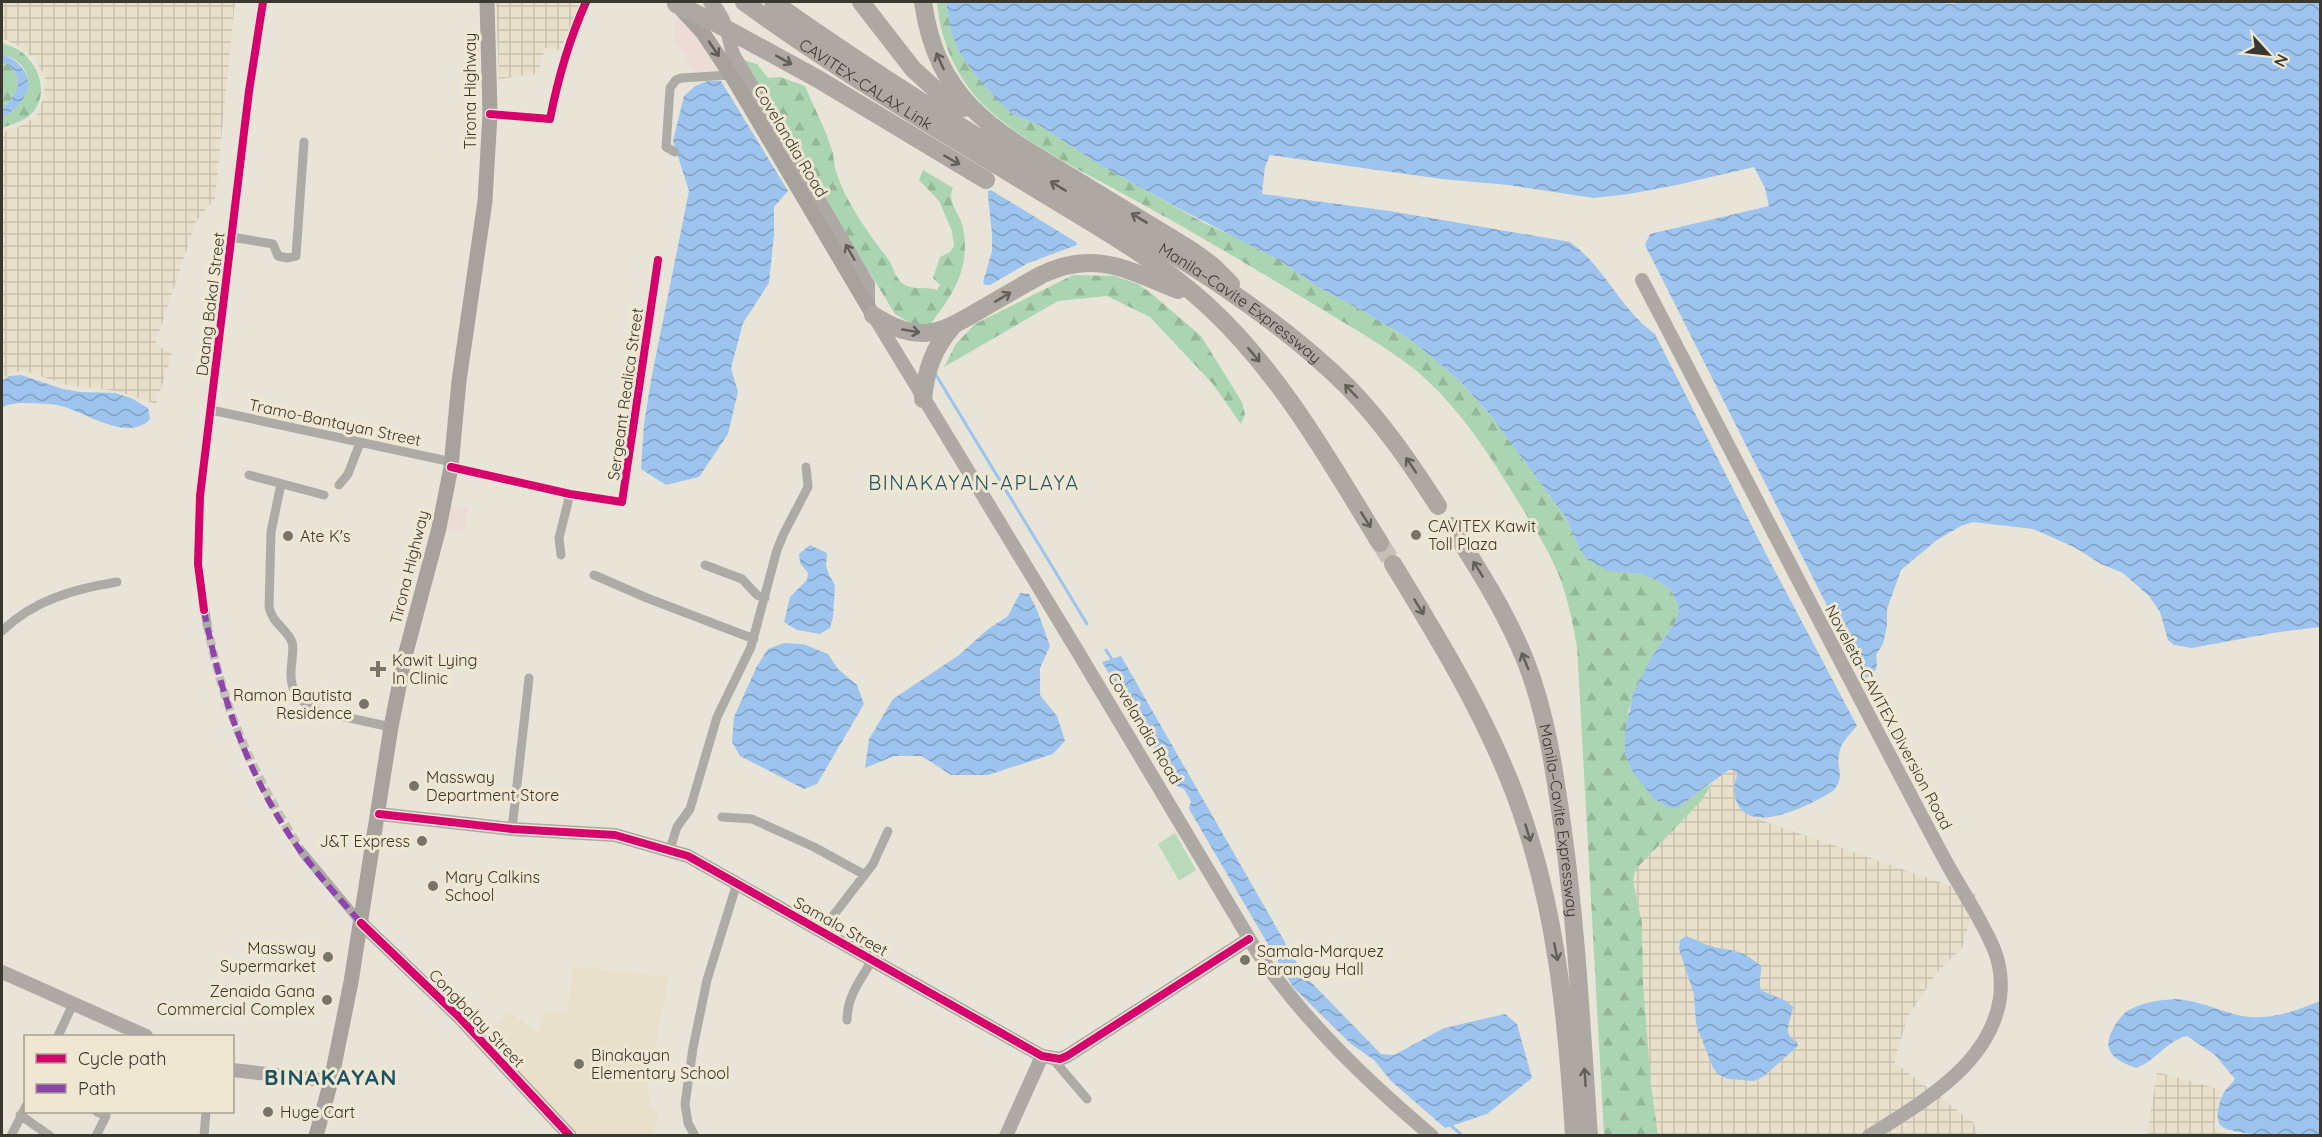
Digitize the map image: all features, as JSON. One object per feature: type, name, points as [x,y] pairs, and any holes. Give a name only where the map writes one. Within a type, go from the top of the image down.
[{"type":"highway","name":"CAVITEX–CALAX Link","points":[[744,2],[877,93],[995,156]]},
{"type":"highway","name":"CAVITEX–CALAX Link","points":[[773,2],[995,156]]},
{"type":"highway","points":[[861,2],[913,69],[935,89],[1016,144],[1194,252],[1221,274],[1250,305]]},
{"type":"highway","points":[[923,2],[931,40],[945,73],[970,106],[990,126]]},
{"type":"highway","points":[[675,3],[818,78],[986,180]]},
{"type":"highway","name":"Manila–Cavite Expressway","points":[[995,156],[1130,247],[1197,297],[1239,337],[1279,387],[1319,445],[1380,543]]},
{"type":"highway","name":"Manila–Cavite Expressway","points":[[995,156],[1113,218],[1250,305],[1293,337],[1360,400],[1399,447],[1438,506]]},
{"type":"highway","points":[[871,310],[894,327],[927,333],[952,327],[1041,275],[1078,263],[1105,263],[1124,268],[1197,297]]},
{"type":"highway","points":[[923,399],[931,357],[940,341],[952,327]]},
{"type":"highway","name":"Manila–Cavite Expressway","points":[[1451,526],[1491,591],[1516,640],[1534,685],[1546,729],[1561,815],[1575,927],[1589,1136]]},
{"type":"highway","name":"Manila–Cavite Expressway","points":[[1393,564],[1449,656],[1478,711],[1511,785],[1527,829],[1545,898],[1559,968],[1567,1034],[1574,1136]]},
{"type":"main road","name":"Tirona Highway","points":[[316,1136],[331,1081],[361,923],[391,727],[405,656],[439,528],[452,465],[459,381],[483,219],[490,114],[487,2]]},
{"type":"main road","name":"Covelandia Road","points":[[710,2],[716,7],[726,28],[733,54],[868,284],[871,310]]},
{"type":"main road","name":"Covelandia Road","points":[[675,3],[704,33],[731,75],[923,399],[1279,985],[1316,1027],[1400,1109],[1432,1136]]},
{"type":"main road","name":"Noveleta-CAVITEX Diversion Road","points":[[1642,280],[1998,959],[2001,978],[2000,999],[1995,1020],[1981,1047],[1952,1078],[1869,1136]]},
{"type":"main road","name":"Samala Street","points":[[379,814],[512,829],[615,834],[670,849],[688,856],[1046,1056]]},
{"type":"main road","name":"Congbalay Street","points":[[361,923],[460,1018],[570,1136]]},
{"type":"main road","points":[[1006,1136],[1046,1056],[1060,1059],[1067,1056],[1249,939]]},
{"type":"main road","points":[[2,972],[144,1035]]},
{"type":"main road","points":[[234,1070],[331,1081]]},
{"type":"street","name":"Daang Bakal Street","points":[[207,624],[198,564],[200,496],[249,91],[263,2]]},
{"type":"street","points":[[490,114],[550,119],[559,74],[573,30],[586,2]]},
{"type":"street","points":[[675,152],[666,147],[670,88],[675,80],[731,75]]},
{"type":"street","points":[[232,237],[273,244],[278,256],[287,258],[296,256],[304,142]]},
{"type":"street","name":"Sergeant Realica Street","points":[[452,465],[570,494],[617,502],[623,500],[658,260]]},
{"type":"street","name":"Tramo-Bantayan Street","points":[[211,410],[452,465]]},
{"type":"street","points":[[339,485],[348,474],[360,443]]},
{"type":"street","points":[[670,849],[678,827],[690,809],[717,717],[754,639],[783,535],[808,487],[807,467]]},
{"type":"street","points":[[249,475],[324,495]]},
{"type":"street","points":[[281,483],[271,532],[269,607],[270,616],[290,639],[293,646],[290,678],[295,693],[308,706],[317,711],[391,727]]},
{"type":"street","points":[[561,555],[559,538],[570,494]]},
{"type":"street","points":[[705,565],[742,579],[757,595],[765,598]]},
{"type":"street","points":[[594,575],[754,639]]},
{"type":"street","points":[[2,631],[32,607],[61,594],[85,587],[117,582]]},
{"type":"street","points":[[512,829],[529,678]]},
{"type":"street","points":[[722,817],[752,819],[814,847],[865,875]]},
{"type":"street","points":[[822,930],[873,864],[888,831]]},
{"type":"street","points":[[302,852],[361,923]]},
{"type":"street","points":[[695,1136],[688,1123],[685,1104],[693,1048],[707,980],[737,883]]},
{"type":"street","points":[[847,1020],[847,1006],[851,996],[873,959]]},
{"type":"street","points":[[58,1035],[73,1004]]},
{"type":"street","points":[[1046,1056],[1087,1100]]},
{"type":"street","points":[[11,1136],[24,1109]]},
{"type":"street","points":[[96,1136],[106,1116],[99,1113]]},
{"type":"street","points":[[204,1136],[206,1113]]},
{"type":"street","points":[[20,1115],[50,1136]]},
{"type":"shaded area","points":[[2,2],[235,2],[215,199],[196,221],[155,344],[172,354],[156,404],[117,391],[66,385],[32,373],[20,371],[2,378],[2,133],[23,125],[37,115],[44,96],[45,77],[36,61],[21,47],[2,38]]},
{"type":"shaded area","points":[[496,2],[581,2],[560,50],[545,48],[538,74],[499,79]]},
{"type":"shaded area","points":[[679,12],[722,72],[697,75],[673,39],[675,21]]},
{"type":"shaded area","points":[[449,506],[468,509],[464,532],[445,528]]},
{"type":"shaded area","points":[[1729,770],[1737,772],[1734,787],[1738,804],[1752,817],[1977,895],[1962,948],[1938,971],[1908,1016],[1894,1062],[1974,1123],[1977,1135],[1658,1135],[1651,1085],[1643,983],[1642,923],[1633,881],[1635,870],[1709,791],[1713,783]]},
{"type":"shaded area","name":"Binakayan Elementary School","points":[[573,966],[669,977],[647,1086],[650,1102],[659,1113],[653,1135],[578,1135],[484,1041],[508,1011],[537,1032],[545,1010],[567,1011]]},
{"type":"shaded area","points":[[2157,1072],[2222,1090],[2214,1127],[2228,1135],[2147,1135]]},
{"type":"green space","points":[[937,2],[946,2],[951,30],[959,52],[990,92],[1014,115],[1039,125],[1100,165],[1204,223],[1253,245],[1281,261],[1316,286],[1411,340],[1460,381],[1491,416],[1566,518],[1580,550],[1620,572],[1641,574],[1658,581],[1672,591],[1679,609],[1676,621],[1649,661],[1628,711],[1649,792],[1658,802],[1679,808],[1713,783],[1701,801],[1635,870],[1633,881],[1642,923],[1643,983],[1651,1085],[1658,1135],[1604,1135],[1577,647],[1568,604],[1556,568],[1540,537],[1505,481],[1457,412],[1429,382],[1400,358],[1218,247],[1049,153],[991,112],[968,87],[954,64],[941,28]]},
{"type":"green space","points":[[2,43],[17,49],[31,62],[39,78],[41,95],[31,114],[15,124],[2,128],[2,118],[15,108],[25,94],[27,78],[25,70],[19,63],[2,54]]},
{"type":"green space","points":[[740,59],[757,64],[768,78],[780,77],[805,86],[827,137],[839,181],[858,216],[902,283],[915,288],[937,290],[940,285],[933,278],[940,257],[950,252],[954,246],[952,231],[939,201],[919,180],[923,170],[953,188],[951,198],[962,223],[965,242],[962,268],[946,303],[929,326],[917,327],[895,314]]},
{"type":"green space","points":[[2,61],[15,72],[18,84],[13,97],[2,109]]},
{"type":"green space","points":[[1073,275],[1114,276],[1138,284],[1201,336],[1242,402],[1245,414],[1241,424],[1212,383],[1150,317],[1107,296],[1058,301],[944,367],[956,344],[975,324]]},
{"type":"green space","points":[[1175,833],[1196,870],[1179,881],[1158,844]]},
{"type":"water","points":[[946,2],[1932,2],[1954,4],[1956,2],[2320,2],[2320,627],[2192,648],[2174,645],[2168,640],[2160,612],[2149,596],[2123,573],[2101,564],[2074,547],[2033,529],[1973,522],[1937,540],[1901,570],[1887,609],[1887,626],[1883,644],[1876,655],[1876,670],[1864,679],[1645,245],[1650,234],[1769,206],[1765,188],[1754,167],[1677,185],[1594,198],[1270,155],[1265,167],[1262,194],[1390,211],[1570,242],[1593,263],[1632,313],[1655,334],[1766,554],[1857,726],[1840,750],[1838,760],[1840,777],[1837,786],[1833,791],[1793,811],[1762,818],[1749,815],[1739,807],[1734,791],[1737,773],[1734,770],[1729,770],[1679,808],[1669,808],[1654,799],[1632,771],[1625,753],[1625,732],[1633,695],[1649,661],[1676,621],[1679,609],[1672,591],[1658,581],[1641,574],[1608,571],[1588,560],[1580,550],[1566,518],[1491,416],[1460,381],[1411,340],[1316,286],[1281,261],[1100,165],[1039,125],[1014,115],[977,77],[959,52],[951,31]]},
{"type":"water","points":[[2,54],[14,60],[22,68],[27,76],[28,85],[21,103],[2,118],[2,109],[13,97],[18,84],[15,72],[2,61]]},
{"type":"water","points":[[708,81],[721,81],[788,191],[774,207],[774,235],[769,283],[743,323],[731,368],[738,392],[728,434],[699,477],[666,485],[641,469],[644,424],[652,375],[689,191],[673,141],[684,96],[695,86]]},
{"type":"water","points":[[991,190],[1076,242],[1077,245],[1028,263],[990,285],[985,285],[983,282],[992,251],[988,196],[988,191]]},
{"type":"water","points":[[21,375],[63,389],[115,393],[131,398],[148,408],[150,419],[141,426],[131,428],[107,424],[53,404],[18,403],[2,408],[2,381],[9,376]]},
{"type":"water","points":[[810,545],[827,553],[826,565],[835,585],[830,628],[820,634],[797,630],[784,622],[790,597],[807,580],[808,573],[800,563],[799,554]]},
{"type":"water","points":[[1020,593],[1029,594],[1050,646],[1040,668],[1040,695],[1057,716],[1065,741],[1053,754],[988,775],[951,775],[922,756],[894,756],[865,768],[869,739],[893,699],[959,655],[987,630],[1008,616]]},
{"type":"water","points":[[784,643],[803,644],[828,654],[838,669],[857,685],[864,704],[817,784],[804,789],[740,756],[732,742],[734,717],[757,666],[768,649]]},
{"type":"water","points":[[1121,656],[1303,974],[1381,1054],[1394,1055],[1444,1028],[1505,1014],[1517,1024],[1532,1078],[1487,1114],[1445,1128],[1391,1081],[1374,1060],[1351,1044],[1293,987],[1189,809],[1191,801],[1184,789],[1175,785],[1102,662]]},
{"type":"water","points":[[1686,936],[1710,946],[1736,951],[1750,958],[1761,966],[1761,990],[1793,1007],[1788,1031],[1798,1046],[1764,1076],[1754,1081],[1728,1079],[1718,1074],[1713,1068],[1696,1024],[1694,994],[1679,949],[1680,940]]},
{"type":"water","points":[[2176,999],[2234,1014],[2256,1017],[2278,1015],[2320,1001],[2320,1135],[2251,1134],[2227,1129],[2220,1125],[2218,1114],[2220,1101],[2235,1079],[2215,1055],[2187,1036],[2173,1042],[2136,1068],[2121,1062],[2112,1054],[2108,1042],[2110,1035],[2125,1013],[2146,1003]]},
{"type":"waterway","points":[[936,375],[1087,624]]},
{"type":"waterway","points":[[1106,650],[1113,661]]},
{"type":"waterway","points":[[1449,1124],[1463,1136]]},
{"type":"tunnel","points":[[1380,543],[1393,564]]},
{"type":"tunnel","points":[[207,624],[223,687],[243,743],[269,796],[302,852]]},
{"type":"marked path","points":[[204,610],[229,708],[253,770],[268,800],[305,857],[361,923]]},
{"type":"cycle path","points":[[204,610],[198,564],[200,496],[249,91],[263,2]]},
{"type":"cycle path","points":[[490,114],[550,119],[565,59],[586,2]]},
{"type":"cycle path","points":[[451,467],[570,494],[622,502],[658,260]]},
{"type":"cycle path","points":[[379,814],[512,829],[615,835],[688,856],[1042,1056],[1060,1059],[1249,939]]},
{"type":"cycle path","points":[[361,923],[459,1017],[570,1136]]},
{"type":"place","name":"CAVITEX Kawit Toll Plaza","points":[[1416,535]]},
{"type":"place","name":"Ate K's","points":[[288,536]]},
{"type":"place","name":"Kawit Lying In Clinic","points":[[378,669]]},
{"type":"place","name":"Ramon Bautista Residence","points":[[364,704]]},
{"type":"place","name":"Massway Department Store","points":[[414,786]]},
{"type":"place","name":"J&T Express","points":[[422,841]]},
{"type":"place","name":"Mary Calkins School","points":[[433,886]]},
{"type":"place","name":"Massway Supermarket","points":[[328,957]]},
{"type":"place","name":"Samala-Marquez Barangay Hall","points":[[1245,960]]},
{"type":"place","name":"Zenaida Gana Commercial Complex","points":[[327,1000]]},
{"type":"place","name":"Binakayan Elementary School","points":[[579,1064]]},
{"type":"place","name":"Huge Cart","points":[[268,1112]]},
{"type":"district","name":"BINAKAYAN-APLAYA","points":[[974,483]]},
{"type":"district","name":"BINAKAYAN","points":[[331,1077]]}]
